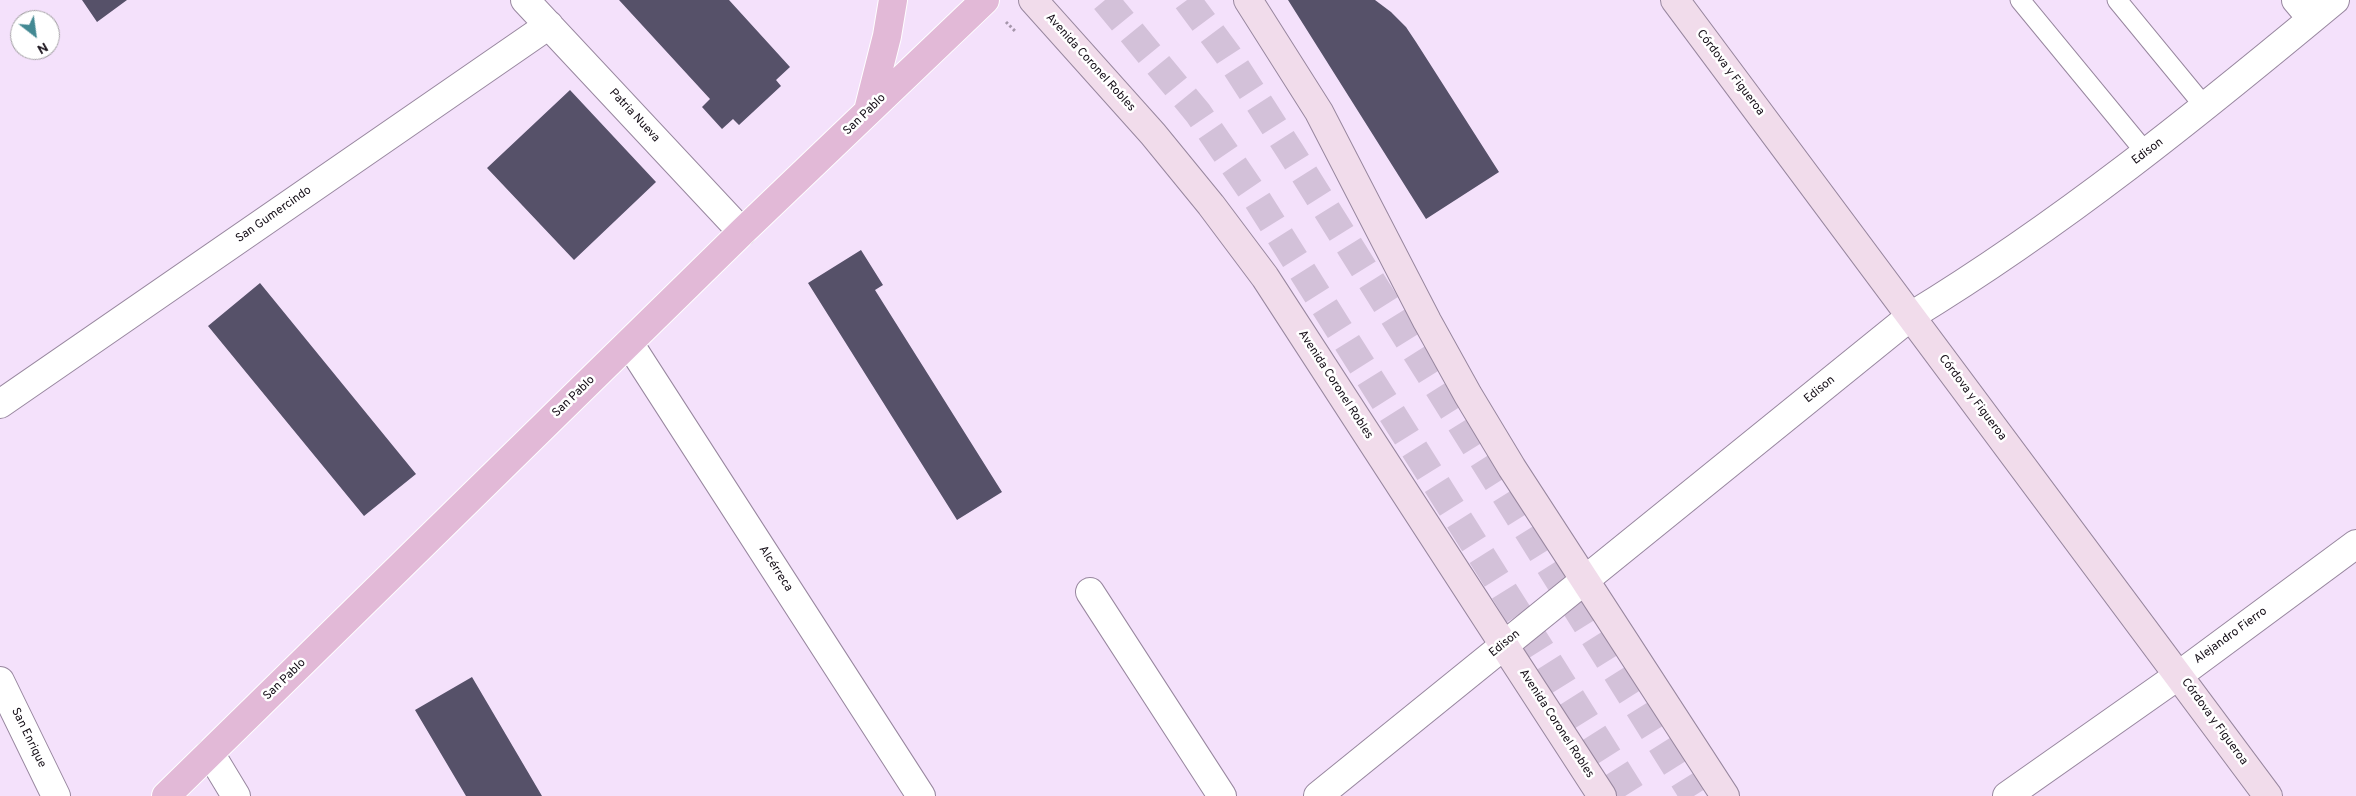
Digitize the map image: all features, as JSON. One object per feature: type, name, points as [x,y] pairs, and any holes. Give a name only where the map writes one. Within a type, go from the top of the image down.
[{"type":"main road","points":[[868,111],[888,36],[893,0]]},
{"type":"main road","name":"San Pablo","points":[[166,796],[742,232],[985,0]]},
{"type":"main road","name":"Avenida Coronel Robles","points":[[1033,0],[1153,134],[1211,205],[1265,277],[1602,796]]},
{"type":"main road","points":[[1248,0],[1319,112],[1423,313],[1468,395],[1512,468],[1725,796]]},
{"type":"main road","name":"Córdova y Figueroa","points":[[1675,0],[2268,796]]},
{"type":"street","name":"Patria Nueva","points":[[525,0],[742,232]]},
{"type":"street","name":"Edison","points":[[1318,796],[1911,316],[2031,239],[2146,153],[2205,107],[2304,10],[2335,0]]},
{"type":"street","name":"San Gumercindo","points":[[0,404],[549,25]]},
{"type":"street","name":"Alcérreca","points":[[630,343],[921,796]]},
{"type":"street","name":"Alejandro Fierro","points":[[2007,796],[2179,675],[2356,544]]},
{"type":"street","points":[[1090,592],[1222,796]]},
{"type":"street","name":"San Enrique","points":[[0,681],[56,796]]},
{"type":"street","points":[[210,753],[236,796]]},
{"type":"lane","points":[[2020,0],[2146,153]]},
{"type":"lane","points":[[2117,0],[2205,107]]},
{"type":"building","points":[[82,0],[127,0],[97,22]]},
{"type":"building","points":[[619,0],[729,0],[790,67],[776,80],[781,86],[739,125],[733,119],[722,129],[702,107],[710,99]]},
{"type":"building","points":[[1288,0],[1375,0],[1391,12],[1406,27],[1499,172],[1426,219]]},
{"type":"building","points":[[570,90],[656,182],[574,260],[487,168]]},
{"type":"building","points":[[861,250],[883,285],[875,290],[1002,492],[957,520],[808,283]]},
{"type":"building","points":[[260,283],[416,474],[364,516],[208,326]]},
{"type":"building","points":[[472,677],[542,796],[466,796],[415,710]]},
{"type":"tunnel","points":[[1105,0],[1198,113],[1255,196],[1633,796]]},
{"type":"tunnel","points":[[1187,0],[1228,55],[1290,151],[1694,796]]}]
